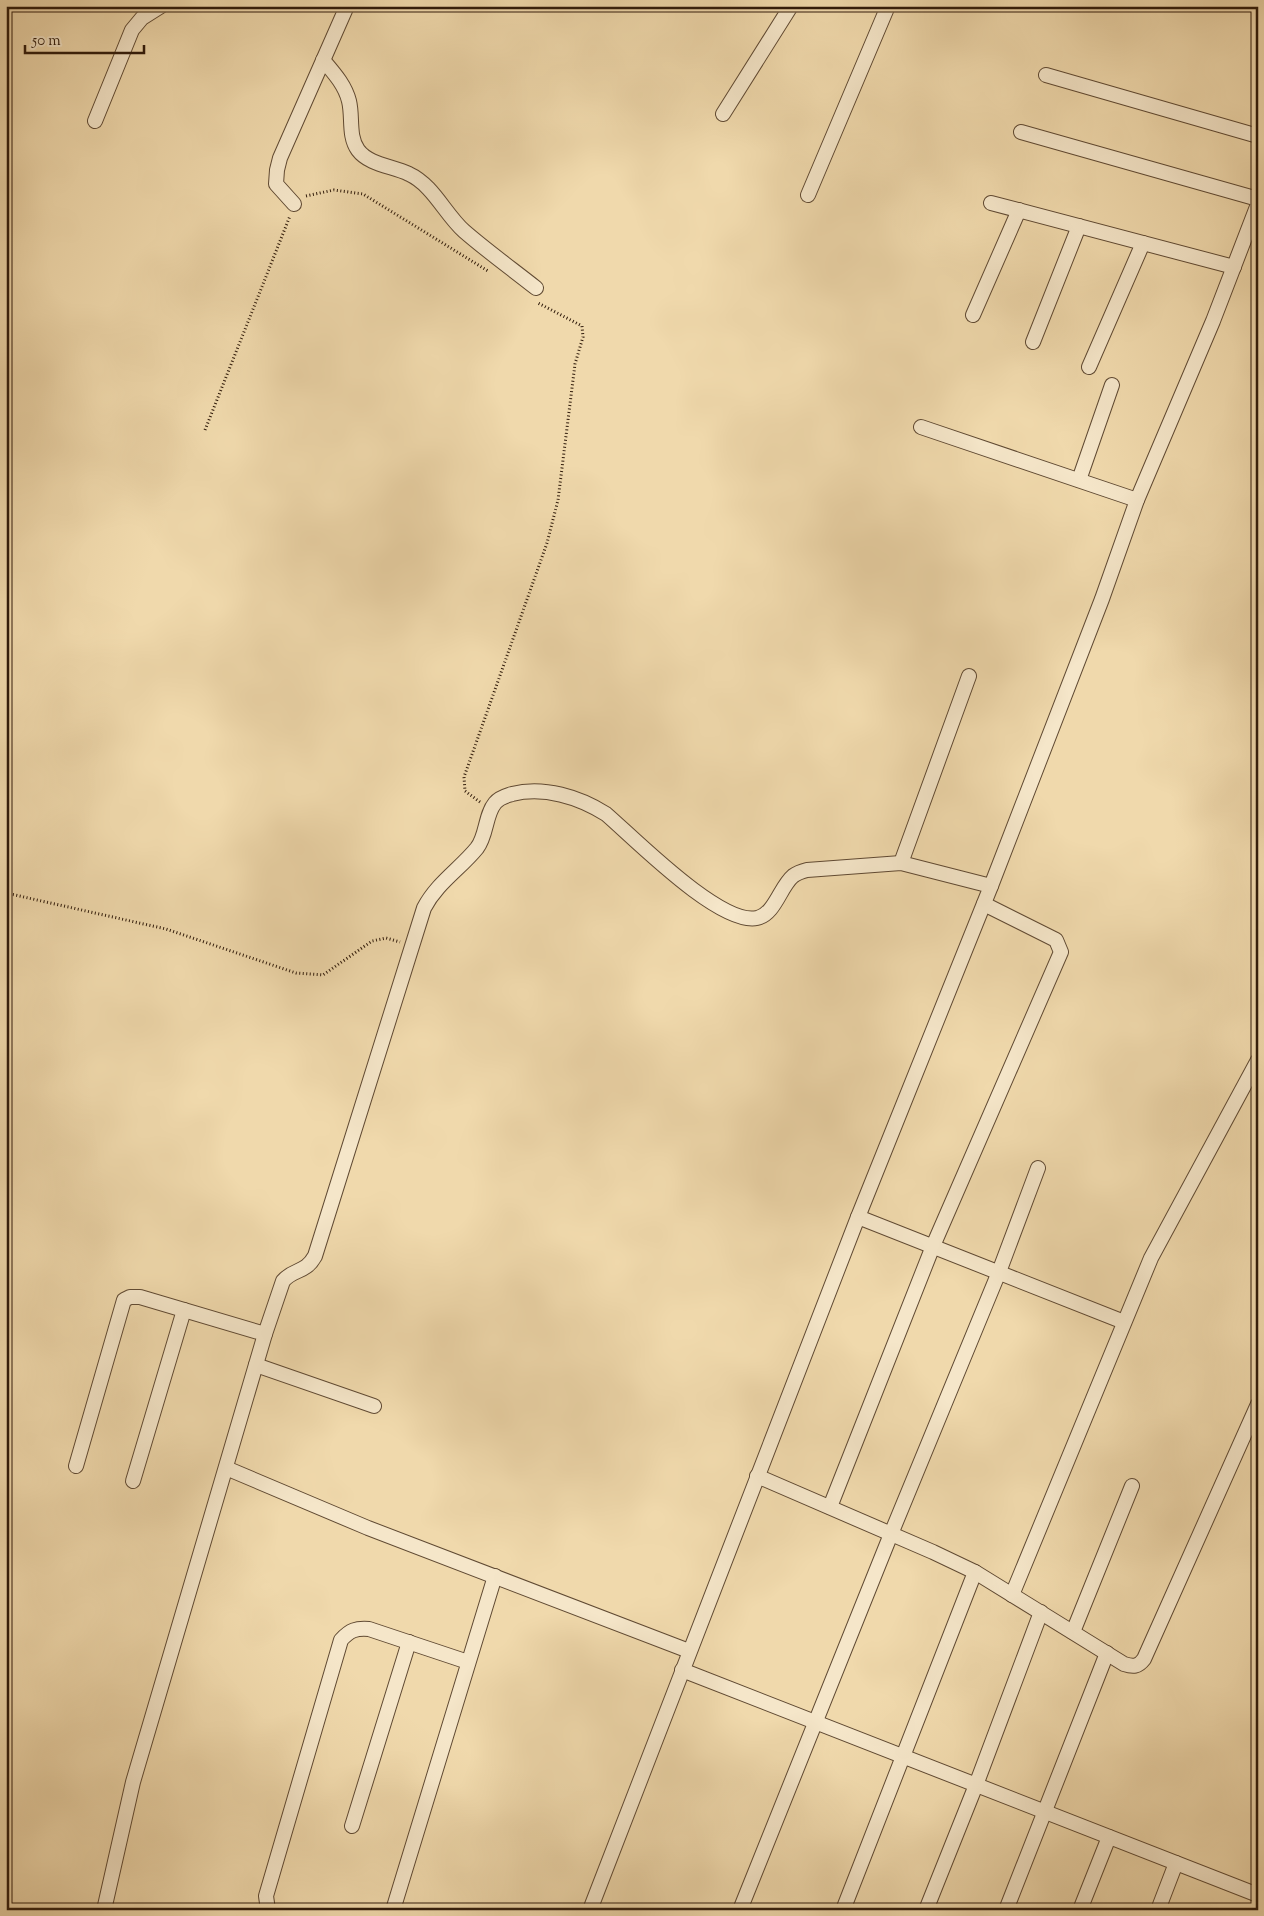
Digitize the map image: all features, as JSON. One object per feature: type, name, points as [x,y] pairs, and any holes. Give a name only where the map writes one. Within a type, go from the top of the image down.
[{"type":"street","points":[[95,121],[132,30],[142,18],[161,6]]},
{"type":"street","points":[[294,204],[276,184],[280,158],[347,6]]},
{"type":"street","points":[[723,114],[791,6]]},
{"type":"street","points":[[808,195],[888,6]]},
{"type":"street","points":[[323,60],[340,80],[346,91],[350,102],[353,136],[359,151],[377,162],[409,174],[421,181],[463,230],[533,293]]},
{"type":"street","points":[[1046,75],[1258,136]]},
{"type":"street","points":[[1022,132],[1258,199]]},
{"type":"street","points":[[991,203],[1234,267]]},
{"type":"street","points":[[590,1910],[858,1217],[991,886],[1102,599],[1138,500],[1213,321],[1258,204]]},
{"type":"street","points":[[973,315],[1020,210]]},
{"type":"street","points":[[1032,342],[1079,226]]},
{"type":"street","points":[[1090,367],[1143,243]]},
{"type":"street","points":[[1079,480],[1112,386]]},
{"type":"street","points":[[921,427],[1138,500]]},
{"type":"street","points":[[901,863],[969,676]]},
{"type":"street","points":[[104,1910],[133,1782],[265,1334],[283,1281],[288,1275],[309,1266],[315,1256],[412,946],[428,901],[483,838],[491,809],[496,802],[504,796],[525,791],[545,791],[570,797],[595,807],[606,814],[694,891],[735,916],[758,918],[768,912],[788,880],[795,874],[807,870],[901,863],[991,886]]},
{"type":"street","points":[[830,1507],[933,1246],[1061,952],[1056,940],[984,904]]},
{"type":"street","points":[[1012,1595],[1158,1243],[1258,1060]]},
{"type":"street","points":[[740,1910],[891,1534],[999,1272],[1038,1168]]},
{"type":"street","points":[[858,1217],[1124,1322]]},
{"type":"street","points":[[76,1466],[124,1300],[130,1297],[140,1297],[265,1334]]},
{"type":"street","points":[[133,1481],[184,1310]]},
{"type":"street","points":[[256,1365],[374,1406]]},
{"type":"street","points":[[757,1476],[975,1572],[1130,1666],[1140,1664],[1144,1659],[1258,1404]]},
{"type":"street","points":[[226,1468],[368,1528],[689,1651]]},
{"type":"street","points":[[1073,1632],[1132,1486]]},
{"type":"street","points":[[843,1910],[975,1572]]},
{"type":"street","points":[[393,1910],[495,1576]]},
{"type":"street","points":[[926,1910],[976,1785],[1041,1612]]},
{"type":"street","points":[[268,1910],[266,1896],[341,1640],[349,1632],[358,1628],[369,1629],[468,1662]]},
{"type":"street","points":[[352,1826],[409,1642]]},
{"type":"street","points":[[1006,1910],[1107,1653]]},
{"type":"street","points":[[682,1670],[1258,1895]]},
{"type":"street","points":[[1080,1910],[1109,1837]]},
{"type":"street","points":[[1158,1910],[1176,1863]]},
{"type":"path","points":[[206,430],[294,204],[307,195],[334,190],[363,194],[489,272]]},
{"type":"path","points":[[491,809],[465,791],[464,777],[547,543],[558,500],[575,364],[584,337],[582,326],[533,293]]},
{"type":"path","points":[[6,893],[166,929],[296,973],[322,976],[372,941],[386,938],[412,946]]}]
